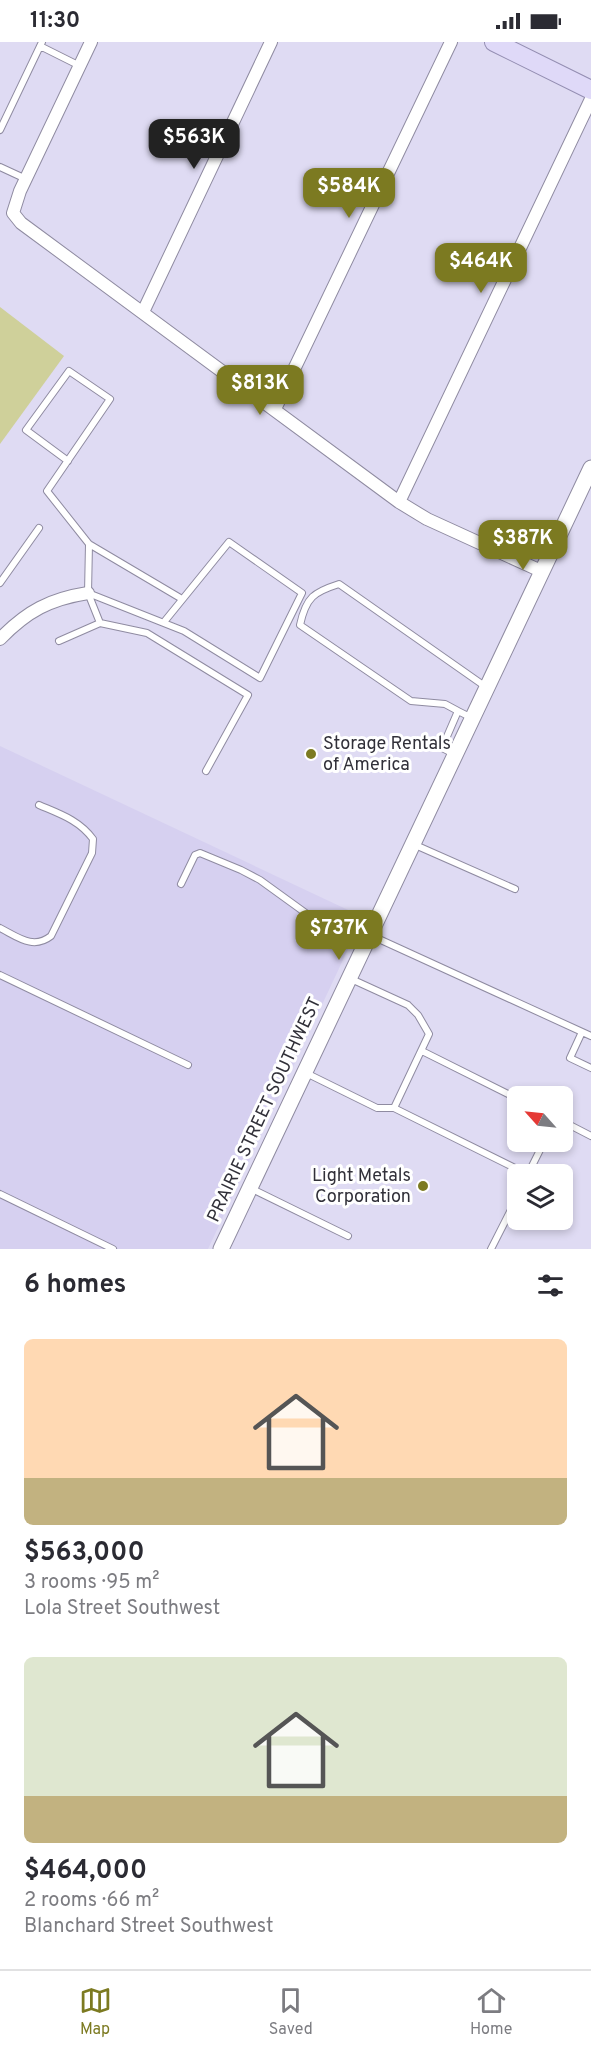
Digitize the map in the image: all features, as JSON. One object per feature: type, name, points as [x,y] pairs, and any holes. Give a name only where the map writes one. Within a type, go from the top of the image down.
[{"type":"main road","points":[[494,42],[591,90]]},
{"type":"street","points":[[91,42],[26,179],[13,213],[21,223],[399,502],[428,519],[541,571]]},
{"type":"street","points":[[143,312],[271,42]]},
{"type":"street","points":[[275,409],[451,42]]},
{"type":"street","points":[[399,502],[591,99]]},
{"type":"street","name":"PRAIRIE STREET SOUTHWEST","points":[[221,1249],[455,754],[465,714],[487,688],[591,468]]},
{"type":"street","points":[[0,639],[14,624],[36,609],[62,597],[88,593]]},
{"type":"lane","points":[[0,130],[41,44],[80,66]]},
{"type":"lane","points":[[0,167],[26,179]]},
{"type":"lane","points":[[68,461],[26,430],[69,371],[110,399],[68,461],[47,491],[89,544],[182,599]]},
{"type":"lane","points":[[0,583],[39,528]]},
{"type":"lane","points":[[164,622],[229,542],[310,598]]},
{"type":"lane","points":[[89,544],[88,593],[100,622]]},
{"type":"lane","points":[[465,714],[445,704],[411,701],[300,625],[304,608],[310,598],[320,591],[339,584],[487,688]]},
{"type":"lane","points":[[88,593],[184,631],[260,678],[302,593]]},
{"type":"lane","points":[[59,641],[100,622],[147,633],[248,696],[206,771]]},
{"type":"lane","points":[[0,928],[36,943],[44,942],[51,936],[92,853],[93,839],[86,829],[39,805]]},
{"type":"lane","points":[[413,843],[515,889]]},
{"type":"lane","points":[[181,884],[195,855],[200,853],[260,880],[307,914],[591,1036]]},
{"type":"lane","points":[[0,975],[188,1065]]},
{"type":"lane","points":[[349,978],[408,1005],[429,1034],[394,1108]]},
{"type":"lane","points":[[582,1032],[570,1058],[591,1068]]},
{"type":"lane","points":[[422,1051],[507,1094]]},
{"type":"lane","points":[[304,1072],[377,1108],[394,1108],[507,1164]]},
{"type":"lane","points":[[573,1127],[591,1136]]},
{"type":"lane","points":[[250,1187],[348,1236]]},
{"type":"lane","points":[[0,1194],[113,1249]]},
{"type":"lane","points":[[491,1249],[507,1218]]},
{"type":"shaded area","points":[[0,746],[363,917],[208,1249],[0,1249]]},
{"type":"green space","points":[[0,307],[64,356],[0,444]]},
{"type":"place","name":"Storage Rentals of America","points":[[311,754]]},
{"type":"place","name":"Light Metals Corporation","points":[[423,1186]]}]
